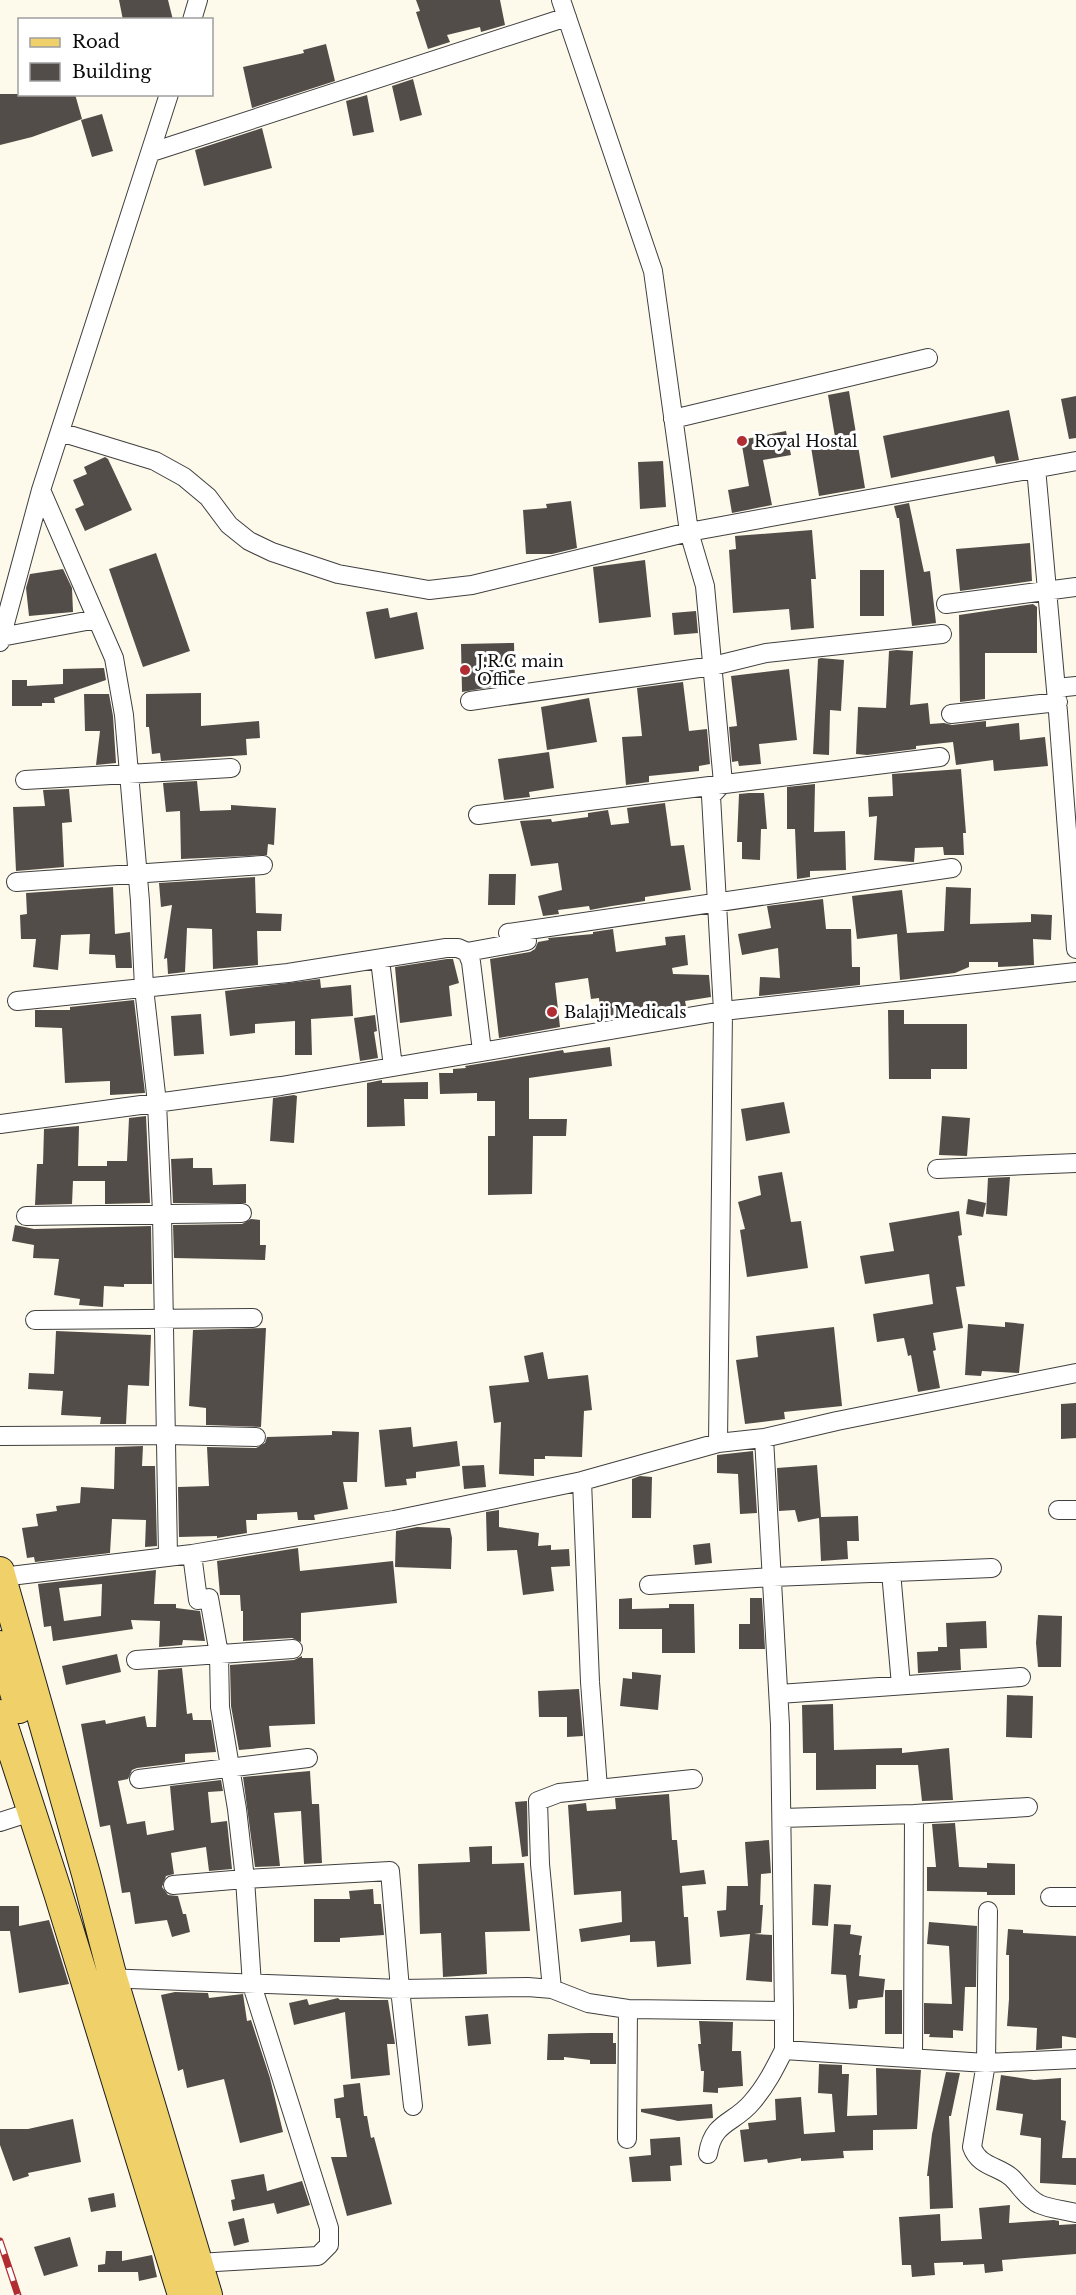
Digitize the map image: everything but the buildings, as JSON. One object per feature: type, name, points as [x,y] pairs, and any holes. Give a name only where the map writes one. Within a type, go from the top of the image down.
[{"type":"main road","points":[[1,1574],[113,1978],[208,2295]]},
{"type":"main road","points":[[0,1645],[58,1893],[182,2295]]},
{"type":"main road","points":[[0,1714],[38,1806],[81,1859]]},
{"type":"street","points":[[193,18],[198,0]]},
{"type":"street","points":[[152,152],[564,8],[653,271],[689,532],[705,585],[713,669],[717,789],[710,907],[723,1011],[718,1443]]},
{"type":"street","points":[[97,619],[1,640],[41,490],[168,96]]},
{"type":"street","points":[[673,419],[928,358]]},
{"type":"street","points":[[60,432],[155,461],[184,477],[208,497],[229,525],[249,541],[272,552],[338,574],[382,584],[429,590],[472,585],[689,532],[1076,461]]},
{"type":"street","points":[[1036,468],[1057,695],[1076,949]]},
{"type":"street","points":[[41,490],[114,658],[124,715],[138,875],[144,988],[157,1103],[162,1213],[168,1556]]},
{"type":"street","points":[[946,604],[1076,587]]},
{"type":"street","points":[[470,706],[713,669],[766,652],[942,634]]},
{"type":"street","points":[[951,714],[1057,695],[1076,686]]},
{"type":"street","points":[[477,822],[940,757]]},
{"type":"street","points":[[25,780],[231,768]]},
{"type":"street","points":[[16,882],[263,865]]},
{"type":"street","points":[[17,1001],[288,973],[446,948],[458,948],[467,952],[710,907],[952,868]]},
{"type":"street","points":[[508,933],[710,907]]},
{"type":"street","points":[[467,952],[471,962],[482,1051]]},
{"type":"street","points":[[380,960],[393,1067]]},
{"type":"street","points":[[0,1124],[281,1086],[723,1011],[1076,972]]},
{"type":"street","points":[[938,1169],[1076,1163]]},
{"type":"street","points":[[27,1216],[242,1213]]},
{"type":"street","points":[[35,1320],[253,1318]]},
{"type":"street","points":[[1,1574],[192,1554],[394,1520],[582,1481],[718,1443],[764,1438],[1076,1373]]},
{"type":"street","points":[[0,1436],[256,1437]]},
{"type":"street","points":[[708,2154],[710,2142],[716,2131],[750,2105],[766,2085],[784,2050],[779,1694],[764,1438]]},
{"type":"street","points":[[582,1481],[590,1682],[598,1788]]},
{"type":"street","points":[[192,1554],[198,1600],[209,1598],[219,1654],[220,1707],[231,1767],[245,1879],[252,1985],[330,2228],[329,2245],[318,2256],[198,2263]]},
{"type":"street","points":[[650,1585],[773,1577],[992,1568]]},
{"type":"street","points":[[891,1572],[901,1685]]},
{"type":"street","points":[[136,1660],[293,1649]]},
{"type":"street","points":[[779,1694],[1021,1677]]},
{"type":"street","points":[[139,1779],[308,1758]]},
{"type":"street","points":[[552,1989],[540,1864],[538,1801],[559,1793],[693,1779]]},
{"type":"street","points":[[0,1822],[38,1806]]},
{"type":"street","points":[[782,1818],[914,1814],[1028,1807]]},
{"type":"street","points":[[913,2057],[914,1814]]},
{"type":"street","points":[[173,1885],[390,1871],[413,2106]]},
{"type":"street","points":[[1050,1897],[1076,1898]]},
{"type":"street","points":[[988,1911],[986,2063],[972,2147],[975,2155],[1000,2173],[1009,2175],[1026,2194],[1039,2204],[1076,2213]]},
{"type":"street","points":[[84,1979],[113,1978],[400,1989],[528,1987],[552,1989],[588,2002],[628,2009],[784,2011]]},
{"type":"street","points":[[627,2139],[628,2009]]},
{"type":"street","points":[[784,2050],[986,2063],[1076,2059]]},
{"type":"railway","points":[[0,2241],[18,2295]]},
{"type":"place","name":"Royal Hostal","points":[[742,441]]},
{"type":"place","name":"J.R.C main Office","points":[[465,670]]},
{"type":"place","name":"Balaji Medicals","points":[[552,1012]]}]
